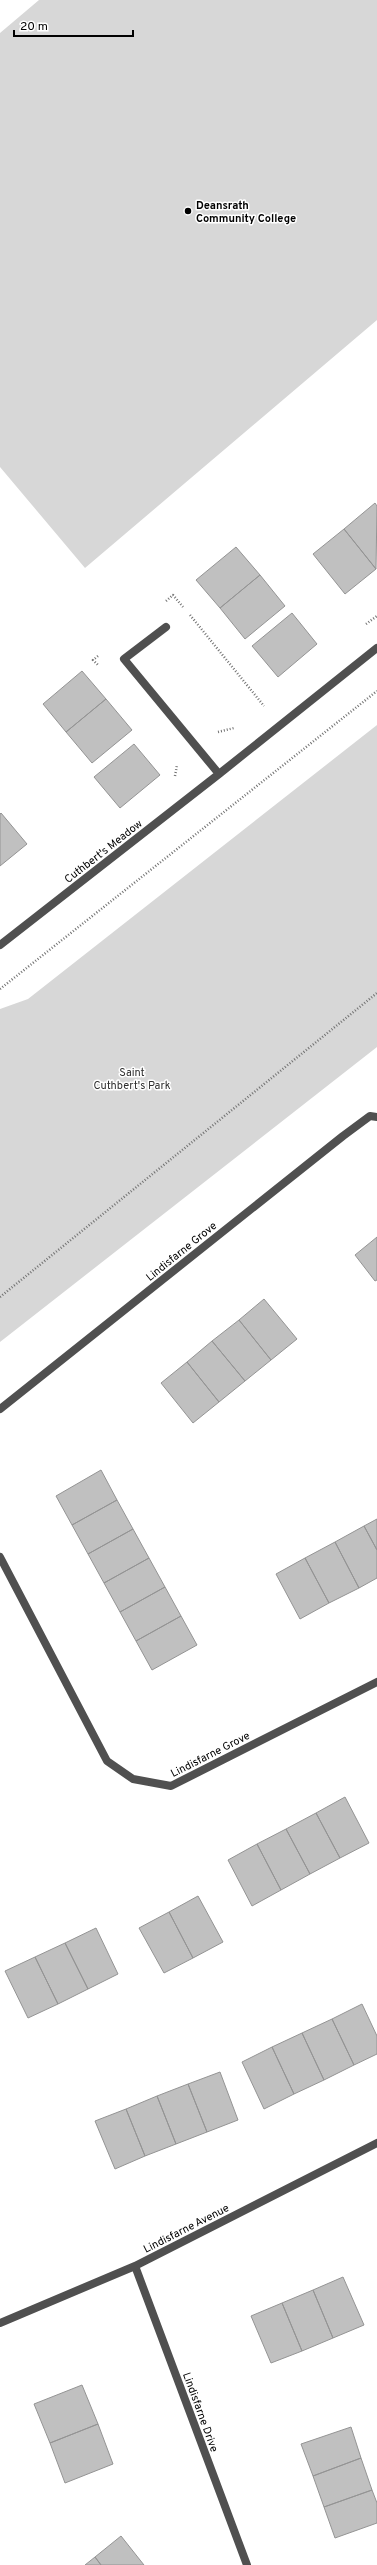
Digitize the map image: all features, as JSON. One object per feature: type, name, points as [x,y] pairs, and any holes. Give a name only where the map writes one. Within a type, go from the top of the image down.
[{"type":"street","points":[[166,627],[124,659],[219,774]]},
{"type":"street","name":"Cuthbert's Meadow","points":[[0,945],[219,774],[377,648]]},
{"type":"street","name":"Lindisfarne Grove","points":[[0,1409],[343,1136],[370,1116],[377,1117]]},
{"type":"street","name":"Lindisfarne Grove","points":[[0,1557],[107,1761],[134,1779],[172,1786],[377,1682]]},
{"type":"street","name":"Lindisfarne Avenue","points":[[0,2323],[135,2266],[377,2143]]},
{"type":"street","name":"Lindisfarne Drive","points":[[135,2266],[247,2565]]},
{"type":"path","points":[[0,989],[377,691]]},
{"type":"path","points":[[0,1297],[377,993]]},
{"type":"green space","name":"Deansrath Community College","points":[[39,0],[377,0],[377,320],[85,568],[0,467],[0,33]]},
{"type":"green space","name":"Saint Cuthbert's Park","points":[[377,725],[377,1047],[0,1342],[0,1009],[28,999]]},
{"type":"building","points":[[375,503],[377,506],[376,569],[344,529]]},
{"type":"building","points":[[344,529],[376,569],[345,594],[313,554]]},
{"type":"building","points":[[236,547],[260,575],[220,608],[196,580]]},
{"type":"building","points":[[260,575],[285,606],[245,639],[220,608]]},
{"type":"building","points":[[292,613],[317,644],[278,677],[252,646]]},
{"type":"building","points":[[82,671],[106,699],[66,732],[43,704]]},
{"type":"building","points":[[106,699],[132,730],[92,763],[66,732]]},
{"type":"building","points":[[134,744],[160,775],[120,808],[94,777]]},
{"type":"building","points":[[1,813],[27,844],[0,866],[0,814]]},
{"type":"building","points":[[377,1237],[377,1280],[375,1281],[355,1255]]},
{"type":"building","points":[[264,1299],[297,1339],[271,1360],[239,1320]]},
{"type":"building","points":[[239,1320],[271,1360],[245,1381],[212,1341]]},
{"type":"building","points":[[212,1341],[245,1381],[219,1402],[187,1362]]},
{"type":"building","points":[[187,1362],[219,1402],[193,1423],[161,1383]]},
{"type":"building","points":[[101,1470],[117,1500],[72,1525],[56,1496]]},
{"type":"building","points":[[117,1500],[133,1529],[88,1554],[72,1525]]},
{"type":"building","points":[[377,1519],[377,1550],[364,1526]]},
{"type":"building","points":[[364,1526],[377,1550],[377,1578],[359,1588],[335,1542]]},
{"type":"building","points":[[133,1529],[149,1558],[104,1583],[88,1554]]},
{"type":"building","points":[[335,1542],[359,1588],[329,1603],[305,1558]]},
{"type":"building","points":[[149,1558],[165,1587],[120,1612],[104,1583]]},
{"type":"building","points":[[305,1558],[329,1603],[300,1619],[276,1574]]},
{"type":"building","points":[[165,1587],[181,1616],[136,1641],[120,1612]]},
{"type":"building","points":[[181,1616],[197,1645],[152,1670],[136,1641]]},
{"type":"building","points":[[345,1797],[369,1843],[340,1858],[316,1813]]},
{"type":"building","points":[[316,1813],[340,1858],[310,1874],[286,1829]]},
{"type":"building","points":[[286,1829],[310,1874],[281,1890],[257,1844]]},
{"type":"building","points":[[257,1844],[281,1890],[252,1906],[228,1860]]},
{"type":"building","points":[[198,1896],[223,1942],[193,1958],[169,1912]]},
{"type":"building","points":[[169,1912],[193,1958],[164,1973],[139,1928]]},
{"type":"building","points":[[96,1928],[118,1974],[88,1989],[65,1943]]},
{"type":"building","points":[[65,1943],[88,1989],[58,2004],[35,1957]]},
{"type":"building","points":[[35,1957],[58,2004],[28,2018],[5,1971]]},
{"type":"building","points":[[362,2004],[377,2036],[377,2054],[354,2065],[332,2019]]},
{"type":"building","points":[[332,2019],[354,2065],[324,2080],[302,2033]]},
{"type":"building","points":[[302,2033],[324,2080],[294,2094],[272,2047]]},
{"type":"building","points":[[272,2047],[294,2094],[264,2109],[242,2062]]},
{"type":"building","points":[[220,2072],[238,2120],[207,2132],[188,2084]]},
{"type":"building","points":[[188,2084],[207,2132],[176,2144],[157,2096]]},
{"type":"building","points":[[157,2096],[176,2144],[145,2156],[126,2109]]},
{"type":"building","points":[[126,2109],[145,2156],[115,2169],[95,2121]]},
{"type":"building","points":[[343,2277],[364,2325],[333,2338],[313,2290]]},
{"type":"building","points":[[313,2290],[333,2338],[302,2351],[282,2303]]},
{"type":"building","points":[[282,2303],[302,2351],[271,2363],[251,2316]]},
{"type":"building","points":[[82,2385],[98,2424],[50,2443],[34,2404]]},
{"type":"building","points":[[98,2424],[113,2464],[65,2483],[50,2443]]},
{"type":"building","points":[[351,2427],[361,2458],[313,2476],[301,2444]]},
{"type":"building","points":[[361,2458],[372,2490],[324,2507],[313,2476]]},
{"type":"building","points":[[372,2490],[377,2503],[377,2523],[335,2538],[324,2507]]},
{"type":"building","points":[[121,2536],[144,2565],[101,2565],[95,2557]]},
{"type":"building","points":[[95,2557],[101,2565],[85,2565]]},
{"type":"place","name":"Deansrath Community College","points":[[188,211]]}]
